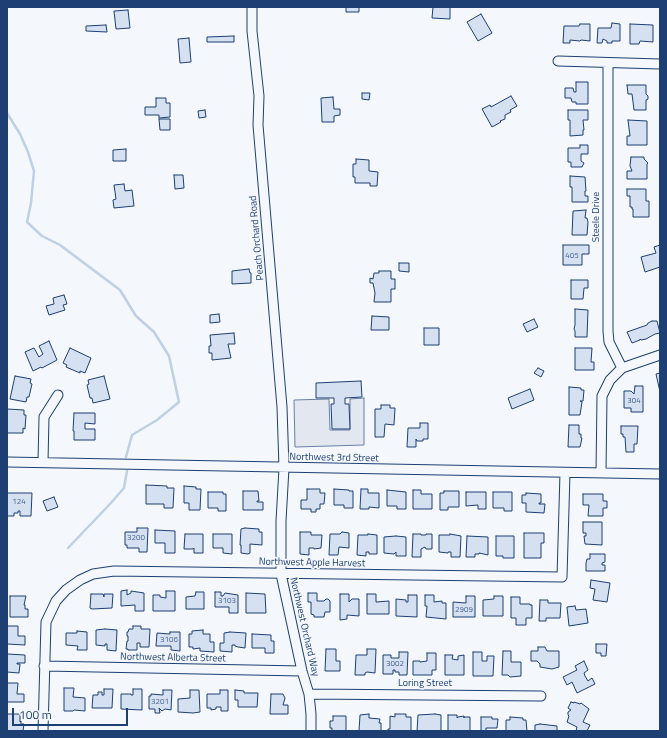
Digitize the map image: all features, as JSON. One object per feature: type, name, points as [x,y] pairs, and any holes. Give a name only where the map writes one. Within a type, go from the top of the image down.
[{"type":"street","name":"Peach Orchard Road","points":[[252,7],[252,31],[259,96],[258,125],[282,407],[284,468]]},
{"type":"street","points":[[558,61],[660,64]]},
{"type":"street","name":"Steele Drive","points":[[608,63],[608,331],[609,342],[622,368]]},
{"type":"street","points":[[601,473],[602,396],[610,380],[622,368],[660,355]]},
{"type":"street","points":[[43,462],[44,417],[58,394]]},
{"type":"street","name":"Northwest 3rd Street","points":[[7,462],[660,474]]},
{"type":"street","name":"Northwest Orchard Way","points":[[284,468],[281,521],[281,574],[302,671],[309,694],[311,731]]},
{"type":"street","name":"Northwest Apple Harvest","points":[[43,731],[46,622],[56,601],[66,590],[80,580],[93,574],[114,571],[562,577],[565,473]]},
{"type":"street","name":"Northwest Alberta Street","points":[[44,666],[302,671]]},
{"type":"street","name":"Loring Street","points":[[309,694],[541,696]]},
{"type":"shaded area","points":[[364,398],[364,445],[295,447],[294,400],[329,399],[330,430],[350,430],[350,399]]},
{"type":"building","points":[[346,7],[359,7],[359,12],[346,12]]},
{"type":"building","points":[[433,7],[450,7],[450,19],[432,18]]},
{"type":"building","points":[[128,10],[130,28],[116,29],[114,11]]},
{"type":"building","points":[[481,14],[492,33],[478,41],[467,22]]},
{"type":"building","points":[[612,23],[620,24],[620,41],[612,41],[612,43],[607,43],[607,41],[603,39],[602,43],[597,43],[598,28],[611,28]]},
{"type":"building","points":[[580,24],[590,24],[590,41],[570,40],[570,43],[563,43],[564,26],[579,26]]},
{"type":"building","points":[[630,24],[653,25],[653,42],[640,41],[639,44],[630,44]]},
{"type":"building","points":[[106,25],[107,32],[86,31],[86,26]]},
{"type":"building","points":[[234,36],[234,42],[207,42],[207,37]]},
{"type":"building","points":[[189,38],[191,62],[180,63],[178,39]]},
{"type":"building","points":[[576,82],[588,82],[588,104],[576,104],[576,102],[572,102],[571,98],[565,98],[565,88],[573,88],[574,92],[576,92]]},
{"type":"building","points":[[627,85],[646,85],[646,94],[648,99],[646,100],[646,110],[634,110],[632,94],[628,94]]},
{"type":"building","points":[[362,93],[370,93],[369,100],[362,99]]},
{"type":"building","points":[[511,96],[517,106],[505,115],[505,119],[492,127],[482,109],[490,105],[491,107]]},
{"type":"building","points":[[333,97],[334,109],[340,109],[340,115],[334,116],[334,122],[322,122],[321,98]]},
{"type":"building","points":[[156,98],[166,98],[166,103],[170,103],[170,117],[159,118],[159,115],[145,115],[145,107],[156,107]]},
{"type":"building","points":[[205,110],[206,117],[199,118],[198,111]]},
{"type":"building","points":[[568,110],[588,110],[588,120],[583,120],[583,135],[570,136],[570,120],[568,120]]},
{"type":"building","points":[[159,119],[170,119],[170,130],[160,130]]},
{"type":"building","points":[[628,120],[647,121],[647,145],[627,145],[627,136],[630,136]]},
{"type":"building","points":[[580,145],[588,145],[588,154],[581,154],[581,161],[584,163],[582,167],[571,167],[571,162],[568,162],[568,148],[580,148]]},
{"type":"building","points":[[126,149],[126,161],[113,161],[113,150]]},
{"type":"building","points":[[631,157],[644,157],[648,163],[647,179],[627,179],[627,171],[632,171],[630,166]]},
{"type":"building","points":[[356,159],[369,160],[369,171],[378,172],[377,186],[370,186],[370,183],[355,183],[355,177],[353,177],[353,164],[356,164]]},
{"type":"building","points":[[174,175],[183,175],[184,188],[175,189]]},
{"type":"building","points":[[570,176],[585,177],[585,196],[588,196],[588,202],[572,202]]},
{"type":"building","points":[[124,184],[125,191],[132,190],[134,206],[114,208],[113,200],[116,199],[114,185]]},
{"type":"building","points":[[627,189],[646,189],[646,201],[649,201],[649,217],[633,217],[633,209],[630,207],[630,196],[627,196]]},
{"type":"building","points":[[586,210],[585,218],[587,218],[588,222],[587,235],[572,235],[573,211]]},
{"type":"building","points":[[563,245],[589,245],[589,254],[582,254],[582,265],[563,265]]},
{"type":"building","points":[[660,245],[660,267],[645,272],[641,257],[656,253],[654,247]]},
{"type":"building","points":[[399,263],[409,263],[409,272],[399,271]]},
{"type":"building","points":[[249,269],[251,273],[251,283],[232,284],[232,271]]},
{"type":"building","points":[[379,271],[391,271],[391,279],[395,279],[395,289],[391,289],[391,302],[374,302],[375,293],[373,283],[370,283],[370,278],[373,279],[374,273],[379,273]]},
{"type":"building","points":[[571,280],[588,280],[588,288],[584,288],[583,299],[571,299]]},
{"type":"building","points":[[64,295],[67,304],[63,305],[65,310],[49,315],[46,306],[54,304],[53,298]]},
{"type":"building","points":[[575,309],[588,310],[587,337],[575,337]]},
{"type":"building","points":[[219,314],[220,322],[210,323],[210,315]]},
{"type":"building","points":[[372,316],[389,317],[389,330],[371,330]]},
{"type":"building","points":[[534,319],[538,327],[527,332],[523,324]]},
{"type":"building","points":[[652,321],[657,321],[660,333],[632,343],[627,332],[647,325]]},
{"type":"building","points":[[424,328],[439,328],[439,345],[424,345]]},
{"type":"building","points":[[234,333],[235,344],[228,344],[231,358],[212,360],[212,353],[209,353],[209,346],[211,346],[210,335]]},
{"type":"building","points":[[49,341],[57,360],[33,371],[25,352],[34,348],[39,357],[43,354],[39,346]]},
{"type":"building","points":[[70,348],[91,358],[85,373],[80,371],[80,373],[66,367],[67,365],[63,363]]},
{"type":"building","points":[[575,348],[592,348],[591,362],[594,362],[594,370],[575,370]]},
{"type":"building","points":[[538,368],[544,371],[541,377],[534,373]]},
{"type":"building","points":[[660,373],[660,392],[656,374]]},
{"type":"building","points":[[15,376],[31,379],[30,383],[32,384],[29,397],[27,397],[26,402],[10,399]]},
{"type":"building","points":[[104,376],[110,399],[93,403],[92,398],[90,398],[87,385],[89,384],[88,380]]},
{"type":"building","points":[[361,381],[362,397],[345,398],[345,404],[349,404],[350,429],[332,429],[331,404],[334,404],[334,398],[316,398],[316,383]]},
{"type":"building","points":[[635,386],[643,386],[643,412],[631,412],[631,408],[624,408],[624,391],[631,391],[634,394]]},
{"type":"building","points":[[569,387],[581,388],[581,390],[584,390],[583,401],[580,401],[582,402],[580,415],[569,415]]},
{"type":"building","points":[[530,389],[534,400],[512,409],[508,398]]},
{"type":"building","points":[[381,405],[390,405],[390,408],[395,408],[394,425],[385,424],[384,437],[375,437],[375,409],[381,409]]},
{"type":"building","points":[[7,409],[24,410],[24,415],[26,415],[25,429],[23,428],[23,433],[7,433]]},
{"type":"building","points":[[74,413],[95,413],[95,424],[85,423],[85,429],[95,429],[95,440],[74,440]]},
{"type":"building","points":[[420,423],[428,423],[428,439],[417,441],[416,439],[416,447],[407,447],[408,428],[420,428]]},
{"type":"building","points":[[569,425],[579,425],[579,434],[581,434],[582,438],[580,447],[568,447]]},
{"type":"building","points":[[621,426],[638,426],[637,444],[634,444],[634,452],[626,452],[625,437],[621,434]]},
{"type":"building","points":[[146,485],[167,486],[167,488],[174,488],[173,508],[164,508],[164,504],[146,504]]},
{"type":"building","points":[[184,486],[201,489],[200,510],[189,510],[189,503],[184,503]]},
{"type":"building","points":[[307,489],[320,489],[320,493],[325,493],[324,504],[320,504],[320,509],[316,509],[316,512],[311,512],[311,509],[301,509],[301,500],[307,500]]},
{"type":"building","points":[[334,489],[353,491],[353,508],[344,508],[344,505],[334,505]]},
{"type":"building","points":[[361,489],[368,489],[368,493],[379,493],[379,508],[369,507],[369,509],[360,509]]},
{"type":"building","points":[[387,490],[406,492],[406,509],[397,509],[397,506],[387,506]]},
{"type":"building","points":[[413,490],[421,490],[421,494],[432,494],[432,509],[413,509]]},
{"type":"building","points":[[243,491],[258,491],[259,501],[257,502],[263,502],[263,510],[243,510]]},
{"type":"building","points":[[444,491],[459,491],[459,507],[448,507],[448,510],[440,510],[440,493],[444,493]]},
{"type":"building","points":[[208,492],[223,492],[223,494],[226,494],[226,511],[218,511],[218,508],[208,508]]},
{"type":"building","points":[[466,492],[486,492],[486,509],[478,509],[478,505],[466,506]]},
{"type":"building","points":[[493,492],[512,492],[512,511],[504,511],[504,508],[493,508]]},
{"type":"building","points":[[7,493],[32,493],[31,516],[20,516],[20,511],[18,511],[18,513],[14,513],[14,516],[8,516]]},
{"type":"building","points":[[526,493],[541,494],[541,503],[539,504],[545,504],[544,513],[526,512],[526,503],[522,503],[522,495],[526,495]]},
{"type":"building","points":[[583,494],[603,494],[603,501],[607,501],[607,508],[603,508],[603,516],[588,516],[589,505],[583,505]]},
{"type":"building","points":[[54,497],[58,507],[47,511],[43,501]]},
{"type":"building","points":[[583,522],[602,522],[602,545],[585,544],[584,536],[586,536],[586,533],[583,533]]},
{"type":"building","points":[[137,528],[148,528],[147,552],[139,552],[139,548],[127,548],[127,545],[125,545],[125,532],[137,532]]},
{"type":"building","points":[[241,529],[259,529],[259,532],[262,532],[262,545],[250,544],[250,553],[248,554],[241,553],[240,545]]},
{"type":"building","points":[[155,530],[175,531],[175,553],[165,553],[165,543],[155,543]]},
{"type":"building","points":[[300,532],[311,532],[311,535],[322,535],[321,548],[309,548],[309,555],[300,554]]},
{"type":"building","points":[[342,532],[349,533],[349,548],[339,547],[338,555],[329,555],[330,534],[340,534]]},
{"type":"building","points":[[524,533],[544,533],[544,543],[541,543],[541,558],[524,558]]},
{"type":"building","points":[[185,534],[203,534],[203,553],[194,553],[194,548],[184,549]]},
{"type":"building","points":[[213,534],[232,534],[232,554],[223,553],[223,548],[213,548]]},
{"type":"building","points":[[413,534],[432,534],[432,549],[426,549],[425,547],[421,549],[421,557],[412,557]]},
{"type":"building","points":[[450,534],[461,536],[460,557],[451,557],[451,552],[439,552],[439,535]]},
{"type":"building","points":[[358,535],[377,535],[377,554],[369,554],[369,552],[366,552],[366,556],[357,555]]},
{"type":"building","points":[[467,536],[488,537],[488,555],[479,553],[475,554],[475,557],[466,557]]},
{"type":"building","points":[[496,536],[514,536],[514,558],[503,558],[503,556],[496,556]]},
{"type":"building","points":[[384,537],[406,537],[406,556],[396,556],[396,552],[394,554],[384,553]]},
{"type":"building","points":[[590,554],[605,554],[605,562],[602,563],[602,565],[605,565],[605,571],[586,571],[586,563],[587,559],[590,559]]},
{"type":"building","points":[[591,580],[610,583],[607,602],[593,600],[595,589],[590,588]]},
{"type":"building","points":[[127,590],[127,595],[131,593],[131,591],[144,593],[144,611],[135,611],[135,605],[121,606],[121,591]]},
{"type":"building","points":[[166,591],[175,591],[175,611],[153,611],[153,595],[160,595],[160,597],[166,598]]},
{"type":"building","points":[[196,592],[204,592],[204,609],[186,609],[186,597],[195,596]]},
{"type":"building","points":[[215,592],[221,592],[221,596],[225,593],[238,595],[238,613],[229,613],[229,607],[215,607]]},
{"type":"building","points":[[246,593],[265,594],[266,613],[246,613]]},
{"type":"building","points":[[308,593],[317,593],[317,601],[324,601],[328,599],[330,601],[330,612],[325,612],[324,617],[314,617],[314,615],[311,614],[311,602],[308,602]]},
{"type":"building","points":[[91,594],[103,594],[104,597],[104,594],[113,594],[112,608],[90,608]]},
{"type":"building","points":[[340,594],[349,594],[349,602],[352,599],[359,599],[359,616],[347,615],[347,619],[340,620]]},
{"type":"building","points":[[367,594],[376,594],[376,602],[389,601],[389,614],[367,614]]},
{"type":"building","points":[[408,595],[417,595],[417,617],[396,616],[396,599],[406,600],[406,602],[408,602]]},
{"type":"building","points":[[425,595],[434,595],[434,602],[442,601],[442,603],[446,603],[446,619],[426,617],[427,606],[425,606]]},
{"type":"building","points":[[10,596],[26,596],[24,605],[25,609],[28,609],[28,617],[10,617]]},
{"type":"building","points":[[466,596],[475,596],[475,617],[453,617],[453,602],[466,603]]},
{"type":"building","points":[[494,596],[503,596],[503,616],[483,616],[483,600],[494,599]]},
{"type":"building","points":[[511,597],[520,597],[520,604],[532,605],[532,618],[526,618],[526,625],[516,625],[516,618],[511,618]]},
{"type":"building","points":[[540,600],[548,600],[548,603],[561,603],[560,618],[546,618],[546,621],[539,621]]},
{"type":"building","points":[[575,606],[576,610],[586,609],[588,623],[569,626],[567,607]]},
{"type":"building","points":[[7,626],[18,626],[18,636],[25,636],[25,645],[7,644]]},
{"type":"building","points":[[133,626],[141,626],[141,629],[150,629],[149,647],[140,647],[140,643],[137,643],[137,650],[126,649],[128,641],[127,632],[129,629],[133,629]]},
{"type":"building","points":[[96,630],[117,630],[116,651],[107,650],[107,644],[105,644],[105,646],[96,645]]},
{"type":"building","points":[[203,630],[203,634],[210,634],[210,642],[214,642],[214,652],[200,651],[200,648],[193,649],[193,647],[189,647],[189,634],[192,634],[192,631]]},
{"type":"building","points":[[77,631],[87,632],[87,650],[77,650],[78,646],[66,645],[66,633],[77,633]]},
{"type":"building","points":[[170,632],[180,632],[180,651],[171,650],[171,646],[156,646],[157,633],[170,634]]},
{"type":"building","points":[[224,633],[246,633],[245,648],[232,645],[232,652],[220,651],[220,643],[224,643]]},
{"type":"building","points":[[252,634],[271,635],[271,641],[274,641],[274,653],[265,653],[265,648],[252,648]]},
{"type":"building","points":[[596,644],[607,644],[606,656],[601,656],[601,653],[596,653]]},
{"type":"building","points":[[538,647],[545,647],[547,651],[559,651],[559,667],[552,669],[540,667],[540,664],[537,661],[531,661],[531,651],[538,651]]},
{"type":"building","points":[[326,649],[336,649],[336,661],[340,661],[340,671],[325,671]]},
{"type":"building","points":[[367,649],[376,649],[375,673],[367,672],[365,675],[355,675],[356,655],[367,655]]},
{"type":"building","points":[[503,651],[511,651],[511,662],[521,662],[521,676],[510,677],[508,675],[502,675]]},
{"type":"building","points":[[399,652],[408,652],[407,675],[399,675],[399,672],[395,672],[395,670],[393,670],[393,674],[383,674],[383,655],[391,655],[391,658],[399,658]]},
{"type":"building","points":[[473,652],[482,652],[482,661],[487,661],[487,656],[494,656],[493,676],[473,676]]},
{"type":"building","points":[[427,653],[436,653],[436,670],[432,670],[432,675],[413,675],[413,661],[427,661]]},
{"type":"building","points":[[7,654],[25,655],[25,663],[17,663],[20,664],[19,673],[7,672]]},
{"type":"building","points":[[445,655],[453,655],[452,659],[458,660],[458,656],[464,655],[464,675],[445,675]]},
{"type":"building","points":[[584,661],[588,670],[584,673],[585,676],[588,681],[592,678],[595,684],[577,693],[572,682],[567,685],[563,677],[577,670],[575,666]]},
{"type":"building","points":[[7,683],[18,683],[17,694],[24,694],[24,702],[7,702]]},
{"type":"building","points":[[64,688],[74,688],[73,697],[85,698],[85,711],[64,711]]},
{"type":"building","points":[[104,689],[113,689],[112,708],[92,708],[93,695],[98,695],[98,692],[102,692],[102,695],[104,695]]},
{"type":"building","points":[[133,689],[142,689],[142,710],[121,709],[121,694],[133,695]]},
{"type":"building","points":[[163,690],[172,690],[171,710],[165,709],[162,711],[159,708],[160,713],[155,713],[155,709],[149,709],[149,696],[151,696],[151,694],[163,695]]},
{"type":"building","points":[[190,690],[199,690],[200,712],[178,712],[178,699],[190,698]]},
{"type":"building","points":[[220,690],[228,690],[228,711],[221,711],[221,707],[216,707],[216,709],[211,710],[211,708],[207,708],[207,694],[220,694]]},
{"type":"building","points":[[235,690],[244,691],[244,693],[258,693],[257,707],[238,707],[238,700],[235,700]]},
{"type":"building","points":[[271,694],[283,694],[285,698],[283,705],[288,705],[288,714],[270,714]]},
{"type":"building","points":[[571,702],[581,703],[589,709],[583,722],[590,725],[587,731],[576,731],[577,727],[567,722],[569,716],[568,712],[571,710],[568,708]]},
{"type":"building","points":[[7,714],[20,714],[20,722],[21,721],[21,724],[24,724],[23,731],[7,731]]},
{"type":"building","points":[[369,714],[369,718],[380,719],[379,723],[381,723],[381,731],[359,731],[360,715]]},
{"type":"building","points":[[395,714],[406,714],[406,717],[411,717],[411,731],[388,731],[388,729],[390,729],[390,716],[395,717]]},
{"type":"building","points":[[418,715],[441,715],[441,731],[417,731]]},
{"type":"building","points":[[448,715],[457,715],[457,718],[464,716],[470,717],[470,731],[448,731]]},
{"type":"building","points":[[333,716],[346,716],[346,731],[332,731],[332,728],[330,728],[330,721],[333,721]]},
{"type":"building","points":[[481,717],[492,717],[492,719],[498,719],[497,728],[486,728],[486,731],[481,731]]},
{"type":"building","points":[[510,717],[523,718],[523,720],[526,720],[527,731],[506,731],[506,720],[510,720]]},
{"type":"building","points":[[540,724],[557,726],[557,731],[535,731],[535,725]]},
{"type":"waterway","points":[[7,113],[20,134],[34,171],[31,203],[27,222],[42,236],[60,245],[120,290],[136,316],[154,332],[169,356],[179,402],[157,420],[132,435],[126,457]]},
{"type":"waterway","points":[[68,548],[124,488],[127,471]]}]
